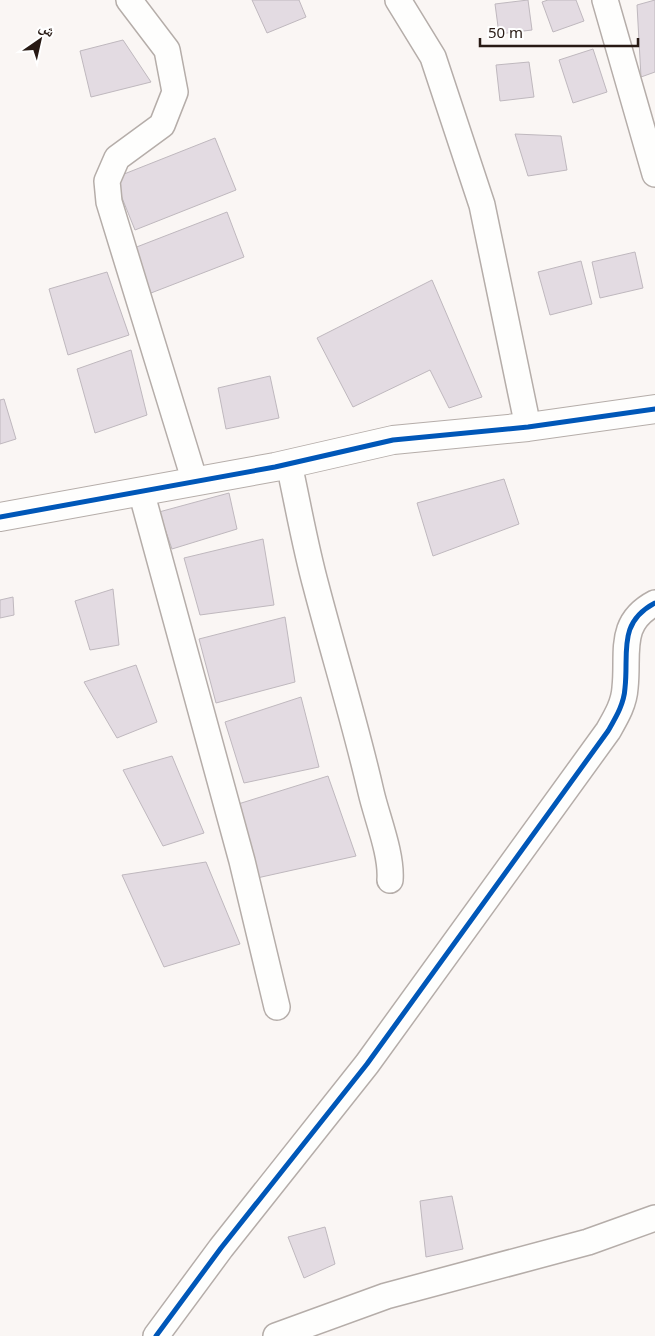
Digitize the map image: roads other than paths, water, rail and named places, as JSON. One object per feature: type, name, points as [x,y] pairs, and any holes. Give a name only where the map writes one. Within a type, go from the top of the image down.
[{"type":"street","points":[[129,0],[167,50],[174,92],[162,125],[117,158],[107,182],[108,202],[195,482]]},
{"type":"street","points":[[398,0],[433,56],[482,205],[528,427]]},
{"type":"street","points":[[605,0],[655,174]]},
{"type":"street","points":[[0,516],[289,464],[393,440],[528,427],[655,409]]},
{"type":"street","points":[[289,464],[316,585],[361,750],[378,824],[391,867],[390,880]]},
{"type":"street","points":[[140,491],[242,861],[277,1007]]},
{"type":"street","points":[[156,1336],[221,1248],[367,1064],[608,731],[620,710],[625,690],[626,643],[629,628],[636,616],[655,603]]},
{"type":"street","points":[[276,1336],[386,1296],[588,1242],[655,1218]]}]
